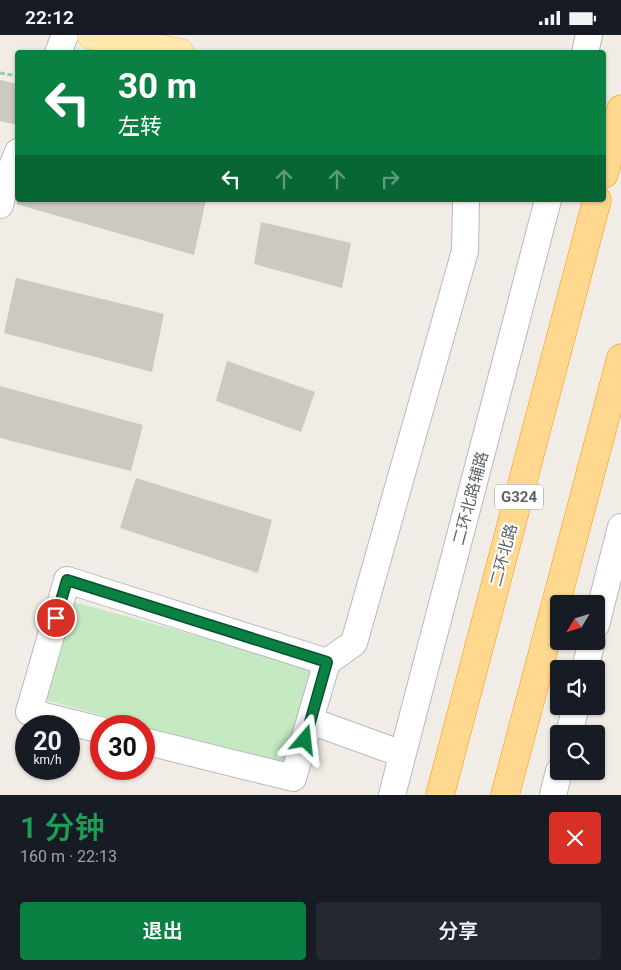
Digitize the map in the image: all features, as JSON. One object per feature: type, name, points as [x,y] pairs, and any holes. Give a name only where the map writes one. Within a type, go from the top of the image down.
[{"type":"highway","points":[[606,166],[621,109]]},
{"type":"highway","name":"二环北路","points":[[440,795],[596,202]]},
{"type":"highway","points":[[505,795],[621,358]]},
{"type":"main road","points":[[91,35],[165,50]]},
{"type":"street","points":[[59,50],[65,35]]},
{"type":"street","points":[[586,50],[589,35]]},
{"type":"street","points":[[2,189],[15,159]]},
{"type":"street","points":[[155,744],[293,778],[327,662],[354,643],[466,251],[466,202]]},
{"type":"street","name":"二环北路辅路","points":[[392,795],[547,202]]},
{"type":"street","points":[[604,595],[621,527]]},
{"type":"street","points":[[90,727],[29,712],[67,580],[327,662]]},
{"type":"street","points":[[311,721],[402,754]]},
{"type":"street","points":[[554,795],[558,780]]},
{"type":"path","points":[[0,73],[15,76]]},
{"type":"green space","points":[[70,601],[312,667],[284,765],[155,730],[155,715],[101,715],[42,699]]},
{"type":"building","points":[[0,80],[15,83],[15,124],[0,121]]},
{"type":"building","points":[[17,202],[206,202],[194,255],[16,204]]},
{"type":"building","points":[[261,222],[351,243],[342,288],[254,264]]},
{"type":"building","points":[[16,278],[164,314],[152,372],[4,333]]},
{"type":"building","points":[[227,361],[315,392],[301,432],[216,401]]},
{"type":"building","points":[[0,386],[143,425],[131,471],[0,438]]},
{"type":"building","points":[[136,478],[272,520],[258,573],[120,528]]},
{"type":"route","points":[[56,618],[67,580],[327,662],[305,740]]}]
